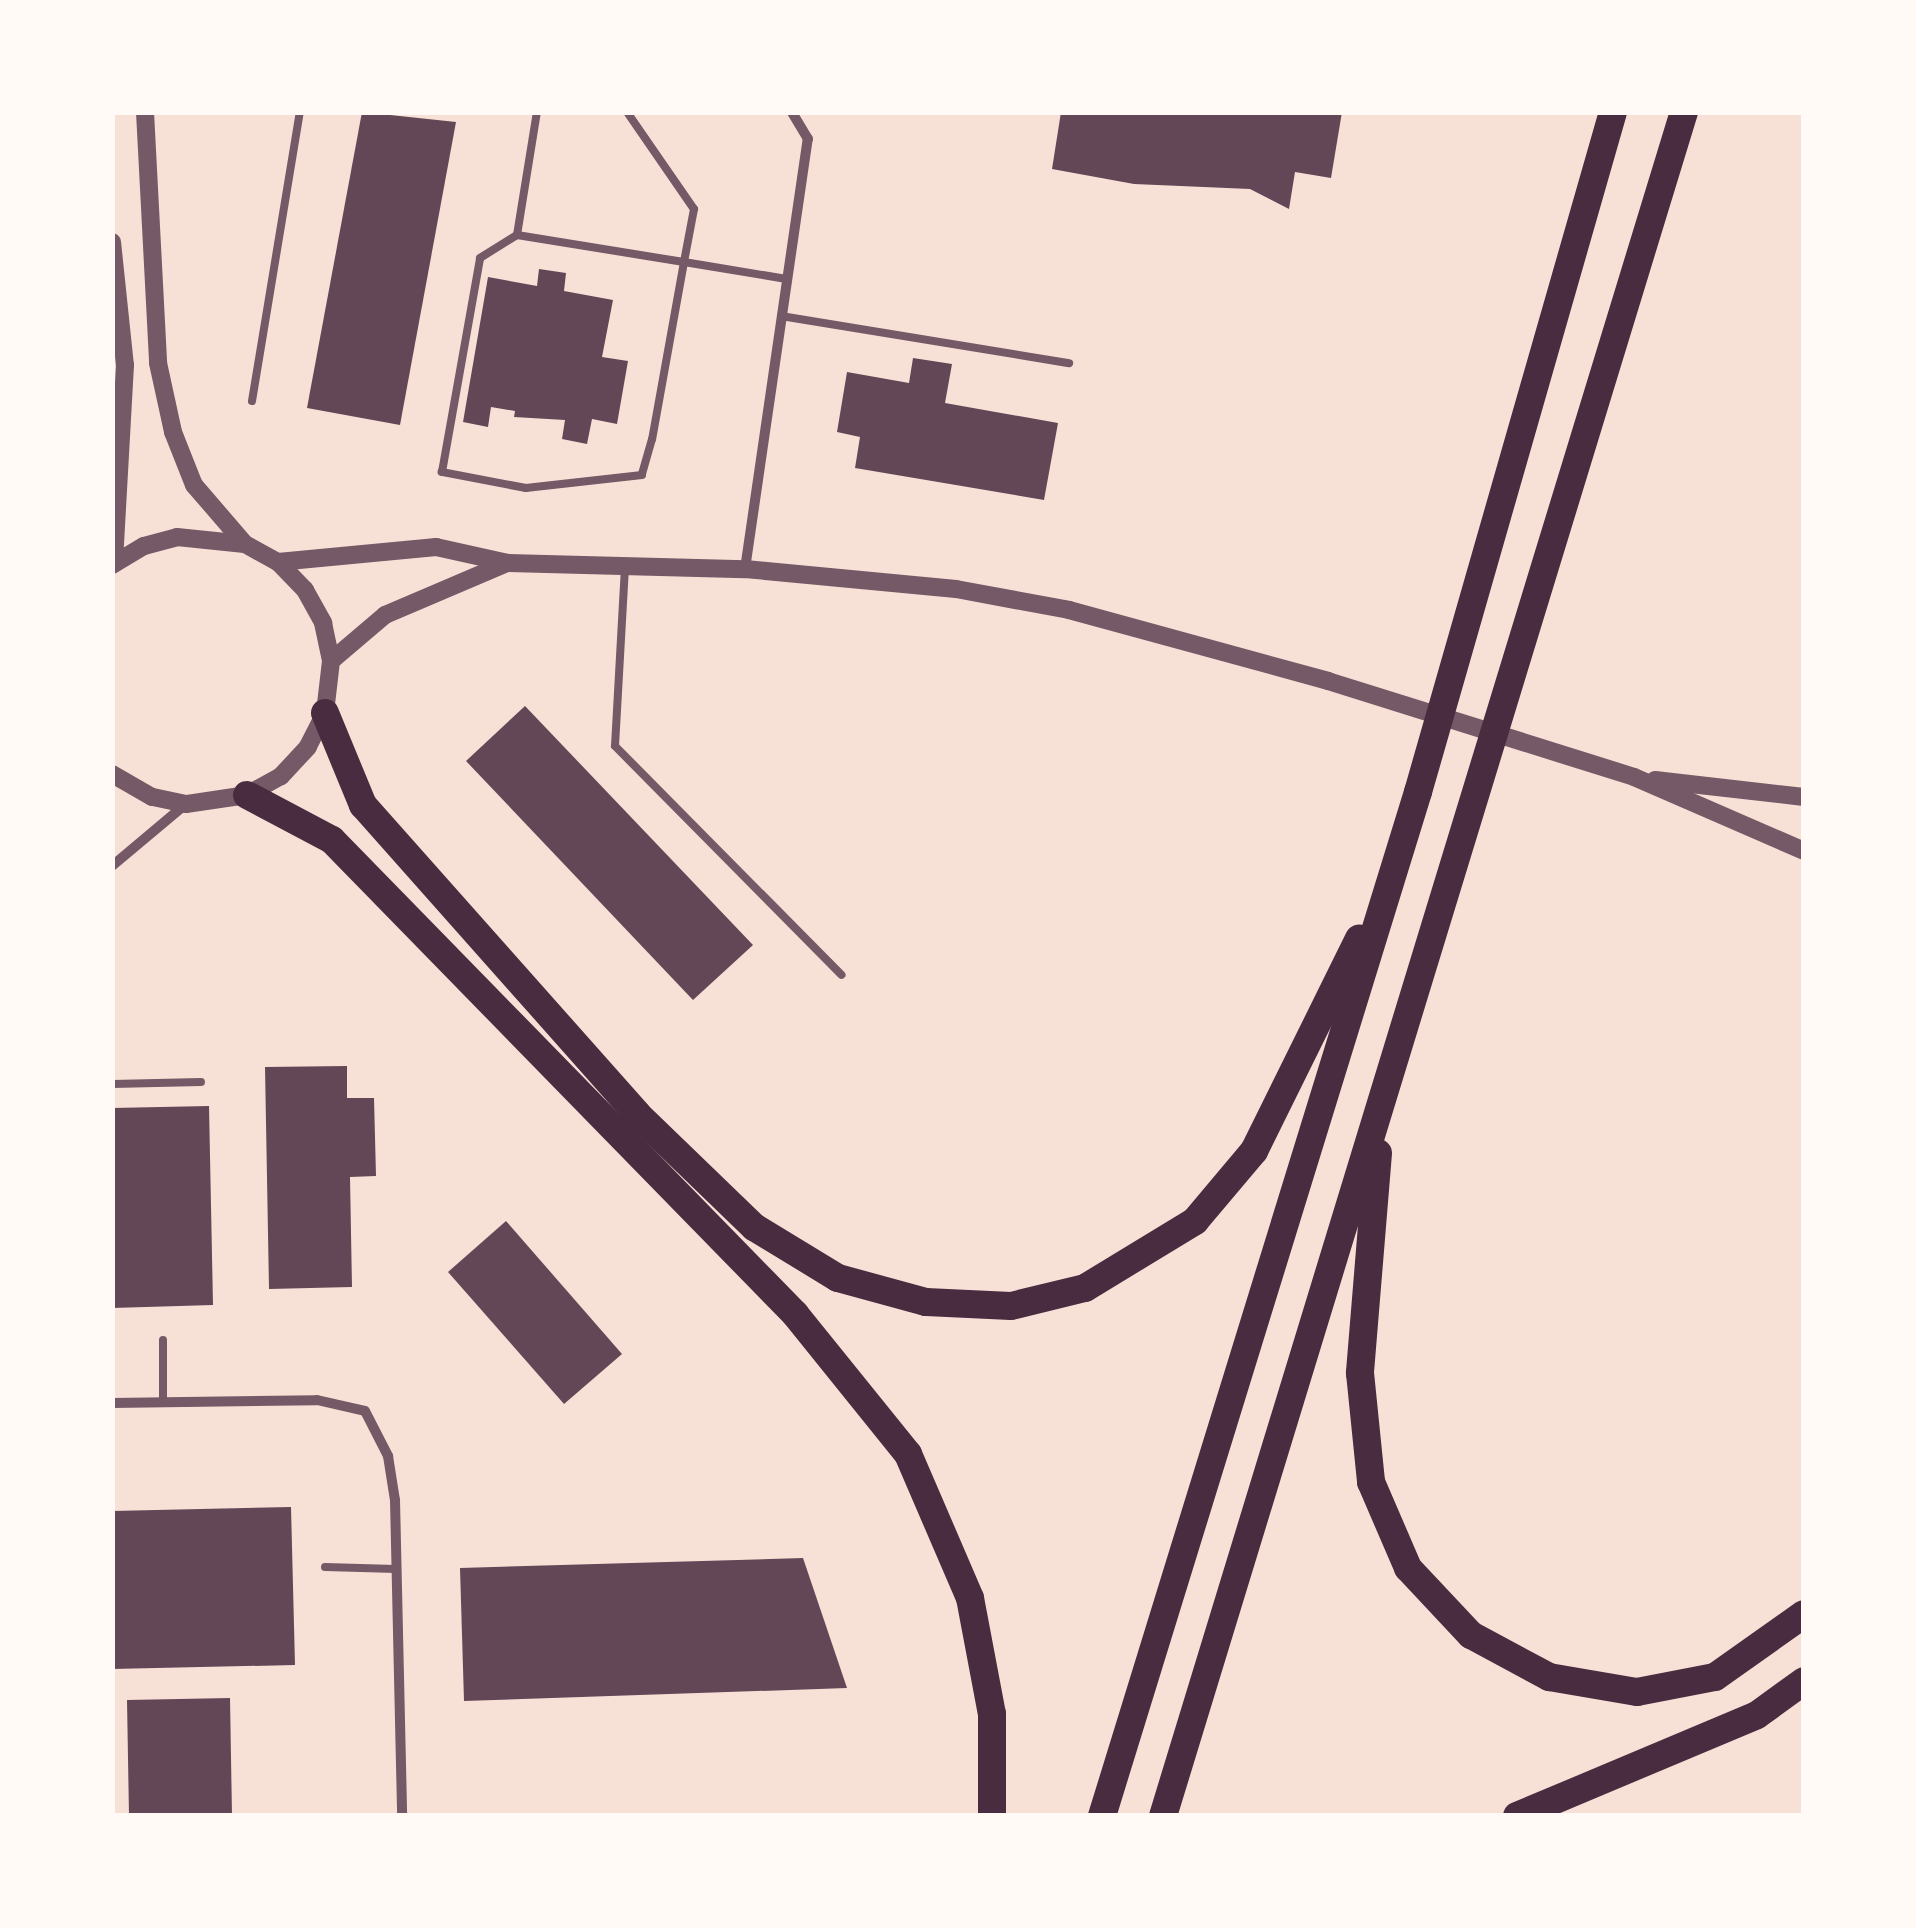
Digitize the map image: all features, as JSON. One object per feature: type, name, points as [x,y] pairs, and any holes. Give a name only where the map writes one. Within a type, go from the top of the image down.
[{"type":"highway","points":[[1102,1816],[1395,866],[1613,112]]},
{"type":"highway","points":[[1163,1816],[1684,112]]},
{"type":"highway","points":[[325,712],[363,805],[637,1114],[754,1227],[838,1278],[926,1302],[1011,1306],[1084,1288],[1195,1221],[1254,1150],[1395,866]]},
{"type":"highway","points":[[247,795],[332,840],[795,1314],[908,1454],[970,1598],[992,1714],[992,1816]]},
{"type":"highway","points":[[1383,1098],[1360,1373],[1371,1482],[1408,1568],[1471,1635],[1533,1669],[1637,1692],[1716,1677],[1804,1614]]},
{"type":"highway","points":[[1516,1816],[1757,1715],[1804,1682]]},
{"type":"street","points":[[112,774],[152,797],[186,804],[247,795],[281,776],[308,748],[325,712],[332,661],[324,624],[305,590],[278,562],[245,544],[194,485],[173,432],[158,364],[145,112]]},
{"type":"street","points":[[745,568],[808,139],[792,112]]},
{"type":"street","points":[[112,242],[125,365],[113,564],[176,537],[245,544]]},
{"type":"street","points":[[278,562],[436,547],[508,563],[745,568],[956,589],[1031,603],[1328,681],[1634,777],[1804,850]]},
{"type":"street","points":[[332,661],[385,615],[508,563]]},
{"type":"street","points":[[1634,777],[1804,797]]},
{"type":"street","points":[[112,866],[186,804]]},
{"type":"street","points":[[112,1403],[317,1400],[365,1411],[388,1456],[396,1569],[402,1816]]},
{"type":"lane","points":[[252,401],[300,112]]},
{"type":"lane","points":[[516,235],[537,112]]},
{"type":"lane","points":[[627,112],[694,208],[684,262],[652,439],[642,475],[526,488],[442,472],[480,258],[516,235],[684,262],[787,279]]},
{"type":"lane","points":[[782,316],[1068,364]]},
{"type":"lane","points":[[625,567],[615,746],[842,975]]},
{"type":"lane","points":[[112,1084],[201,1082]]},
{"type":"lane","points":[[163,1340],[163,1402]]},
{"type":"lane","points":[[325,1567],[396,1569]]},
{"type":"building","points":[[362,112],[456,122],[400,425],[307,408]]},
{"type":"building","points":[[1061,112],[1342,112],[1331,178],[1295,172],[1289,209],[1250,189],[1134,184],[1052,169]]},
{"type":"building","points":[[539,269],[566,273],[564,291],[613,300],[602,357],[628,361],[617,424],[592,419],[587,444],[562,439],[565,420],[514,417],[515,411],[491,407],[488,427],[463,422],[488,277],[537,286]]},
{"type":"building","points":[[913,358],[952,364],[945,403],[1058,423],[1044,500],[855,468],[860,437],[837,432],[847,372],[909,383]]},
{"type":"building","points":[[525,706],[753,945],[693,1000],[466,761]]},
{"type":"building","points":[[347,1066],[347,1098],[374,1098],[376,1176],[350,1177],[352,1287],[269,1289],[265,1067]]},
{"type":"building","points":[[209,1106],[213,1305],[112,1308],[112,1108]]},
{"type":"building","points":[[506,1221],[622,1354],[564,1404],[448,1272]]},
{"type":"building","points":[[291,1507],[295,1665],[112,1669],[112,1511]]},
{"type":"building","points":[[803,1558],[847,1688],[464,1701],[460,1568]]},
{"type":"building","points":[[230,1698],[232,1816],[129,1816],[127,1700]]}]
